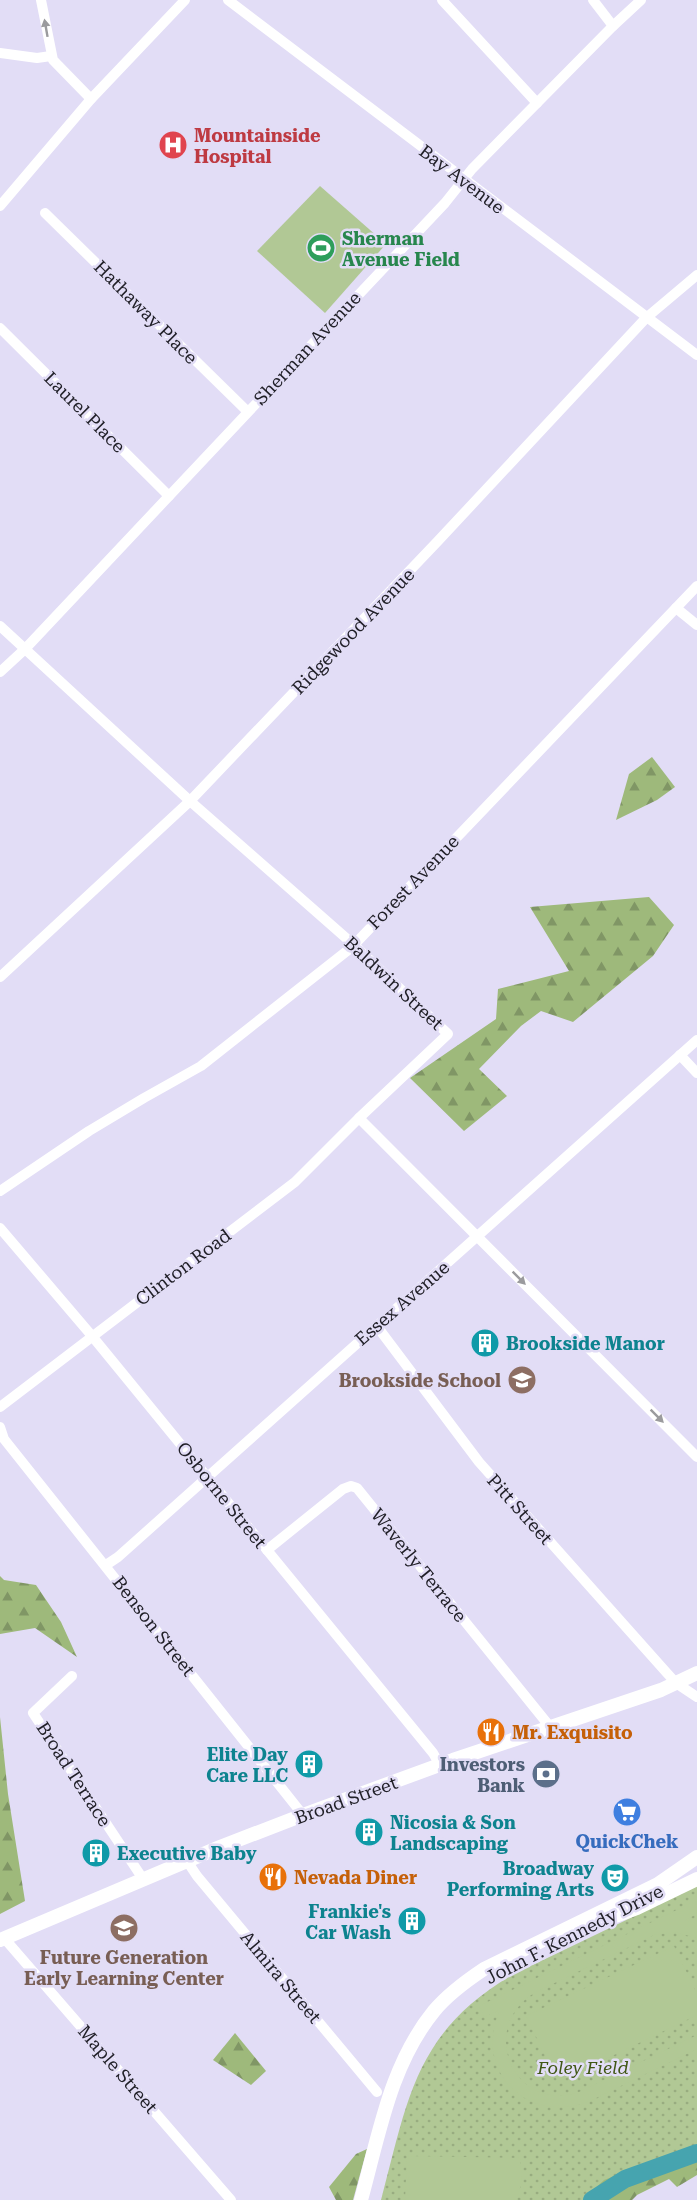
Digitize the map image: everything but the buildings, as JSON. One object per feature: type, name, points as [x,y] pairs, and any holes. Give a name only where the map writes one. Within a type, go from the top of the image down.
[{"type":"main road","name":"Broad Street","points":[[2,1939],[303,1815],[440,1765],[661,1690],[697,1673]]},
{"type":"main road","points":[[623,1902],[673,1869],[697,1846]]},
{"type":"main road","name":"John F. Kennedy Drive","points":[[362,2200],[396,2075],[413,2042],[436,2009],[467,1980],[484,1969],[658,1884],[697,1857]]},
{"type":"main road","name":"John F. Kennedy Drive","points":[[371,2200],[405,2078],[414,2057],[440,2019],[473,1987],[489,1976],[661,1890],[697,1868]]},
{"type":"main road","points":[[592,1925],[637,1908],[697,1879]]},
{"type":"street","points":[[41,0],[51,56],[91,99]]},
{"type":"street","points":[[0,206],[4,193],[185,0]]},
{"type":"street","name":"Bay Avenue","points":[[228,0],[697,355]]},
{"type":"street","points":[[442,0],[537,103]]},
{"type":"street","points":[[593,0],[612,26]]},
{"type":"street","name":"Sherman Avenue","points":[[0,672],[25,649],[170,496],[537,103],[612,26],[641,0]]},
{"type":"street","points":[[0,53],[37,58],[51,56]]},
{"type":"street","name":"Hathaway Place","points":[[45,213],[247,411]]},
{"type":"street","name":"Ridgewood Avenue","points":[[0,977],[190,801],[437,542],[646,318],[697,275]]},
{"type":"street","name":"Laurel Place","points":[[0,328],[170,496]]},
{"type":"street","name":"Forest Avenue","points":[[0,1191],[98,1126],[201,1066],[354,945],[697,586]]},
{"type":"street","points":[[676,608],[697,625]]},
{"type":"street","name":"Baldwin Street","points":[[0,626],[190,801],[354,945],[448,1034],[359,1118]]},
{"type":"street","name":"Essex Avenue","points":[[106,1565],[375,1325],[478,1237],[697,1040]]},
{"type":"street","points":[[680,1055],[697,1072]]},
{"type":"street","points":[[359,1118],[697,1457]]},
{"type":"street","name":"Clinton Road","points":[[0,1407],[295,1182],[359,1118]]},
{"type":"street","name":"Osborne Street","points":[[0,1228],[92,1336],[434,1753],[440,1765]]},
{"type":"street","name":"Pitt Street","points":[[375,1325],[479,1462],[676,1683],[697,1697]]},
{"type":"street","points":[[0,1427],[2,1438]]},
{"type":"street","name":"Benson Street","points":[[2,1438],[106,1565],[303,1815]]},
{"type":"street","name":"Waverly Terrace","points":[[267,1550],[343,1490],[351,1486],[357,1488],[551,1728]]},
{"type":"street","name":"Broad Terrace","points":[[72,1677],[33,1713],[143,1879]]},
{"type":"street","name":"Almira Street","points":[[187,1861],[197,1876],[377,2092]]},
{"type":"street","name":"Maple Street","points":[[2,1939],[231,2200]]},
{"type":"green space","name":"Sherman Avenue Field","points":[[320,186],[386,244],[325,313],[257,251]]},
{"type":"green space","points":[[652,757],[675,787],[657,800],[616,820],[629,774]]},
{"type":"green space","points":[[649,897],[674,925],[653,956],[573,1022],[541,1011],[521,1026],[479,1069],[507,1096],[464,1131],[410,1078],[496,1019],[498,989],[569,971],[530,907]]},
{"type":"green space","points":[[0,1576],[4,1580],[36,1585],[61,1622],[77,1657],[35,1628],[0,1634]]},
{"type":"green space","points":[[0,1717],[8,1794],[25,1901],[0,1914]]},
{"type":"green space","name":"Foley Field","points":[[697,1886],[697,2145],[604,2180],[583,2200],[381,2200],[399,2130],[420,2070],[455,2019],[481,1996],[514,1974]]},
{"type":"green space","points":[[695,1901],[697,1914],[685,1920],[697,1924],[697,1938],[674,1932],[654,1935],[536,1992],[518,2007],[508,2025],[506,2045],[511,2063],[521,2079],[536,2091],[556,2095],[579,2092],[697,2035],[697,2049],[590,2101],[567,2107],[546,2106],[527,2100],[512,2088],[500,2073],[494,2054],[493,2033],[500,2010],[484,2017],[479,2006]]},
{"type":"green space","points":[[674,1946],[697,1994],[697,2015],[558,2082],[526,2016]]},
{"type":"green space","points":[[235,2033],[266,2071],[251,2085],[213,2060]]},
{"type":"green space","points":[[697,2137],[697,2175],[677,2187],[669,2179],[637,2195],[632,2200],[543,2200]]},
{"type":"green space","points":[[367,2149],[353,2200],[336,2200],[329,2187],[356,2154]]},
{"type":"green space","points":[[407,2156],[520,2158],[522,2182],[516,2200],[405,2200]]},
{"type":"waterway","points":[[592,2200],[625,2179],[697,2153]]},
{"type":"place","name":"Mountainside Hospital","points":[[173,145]]},
{"type":"place","name":"Sherman Avenue Field","points":[[321,248]]},
{"type":"place","name":"Brookside Manor","points":[[485,1343]]},
{"type":"place","name":"Brookside School","points":[[522,1380]]},
{"type":"place","name":"Mr. Exquisito","points":[[491,1732]]},
{"type":"place","name":"Elite Day Care LLC","points":[[309,1764]]},
{"type":"place","name":"Investors Bank","points":[[546,1774]]},
{"type":"place","name":"QuickChek","points":[[627,1812]]},
{"type":"place","name":"Nicosia & Son Landscaping","points":[[369,1832]]},
{"type":"place","name":"Executive Baby","points":[[96,1853]]},
{"type":"place","name":"Nevada Diner","points":[[273,1877]]},
{"type":"place","name":"Broadway Performing Arts","points":[[615,1878]]},
{"type":"place","name":"Frankie's Car Wash","points":[[412,1921]]},
{"type":"place","name":"Future Generation Early Learning Center","points":[[124,1928]]}]
